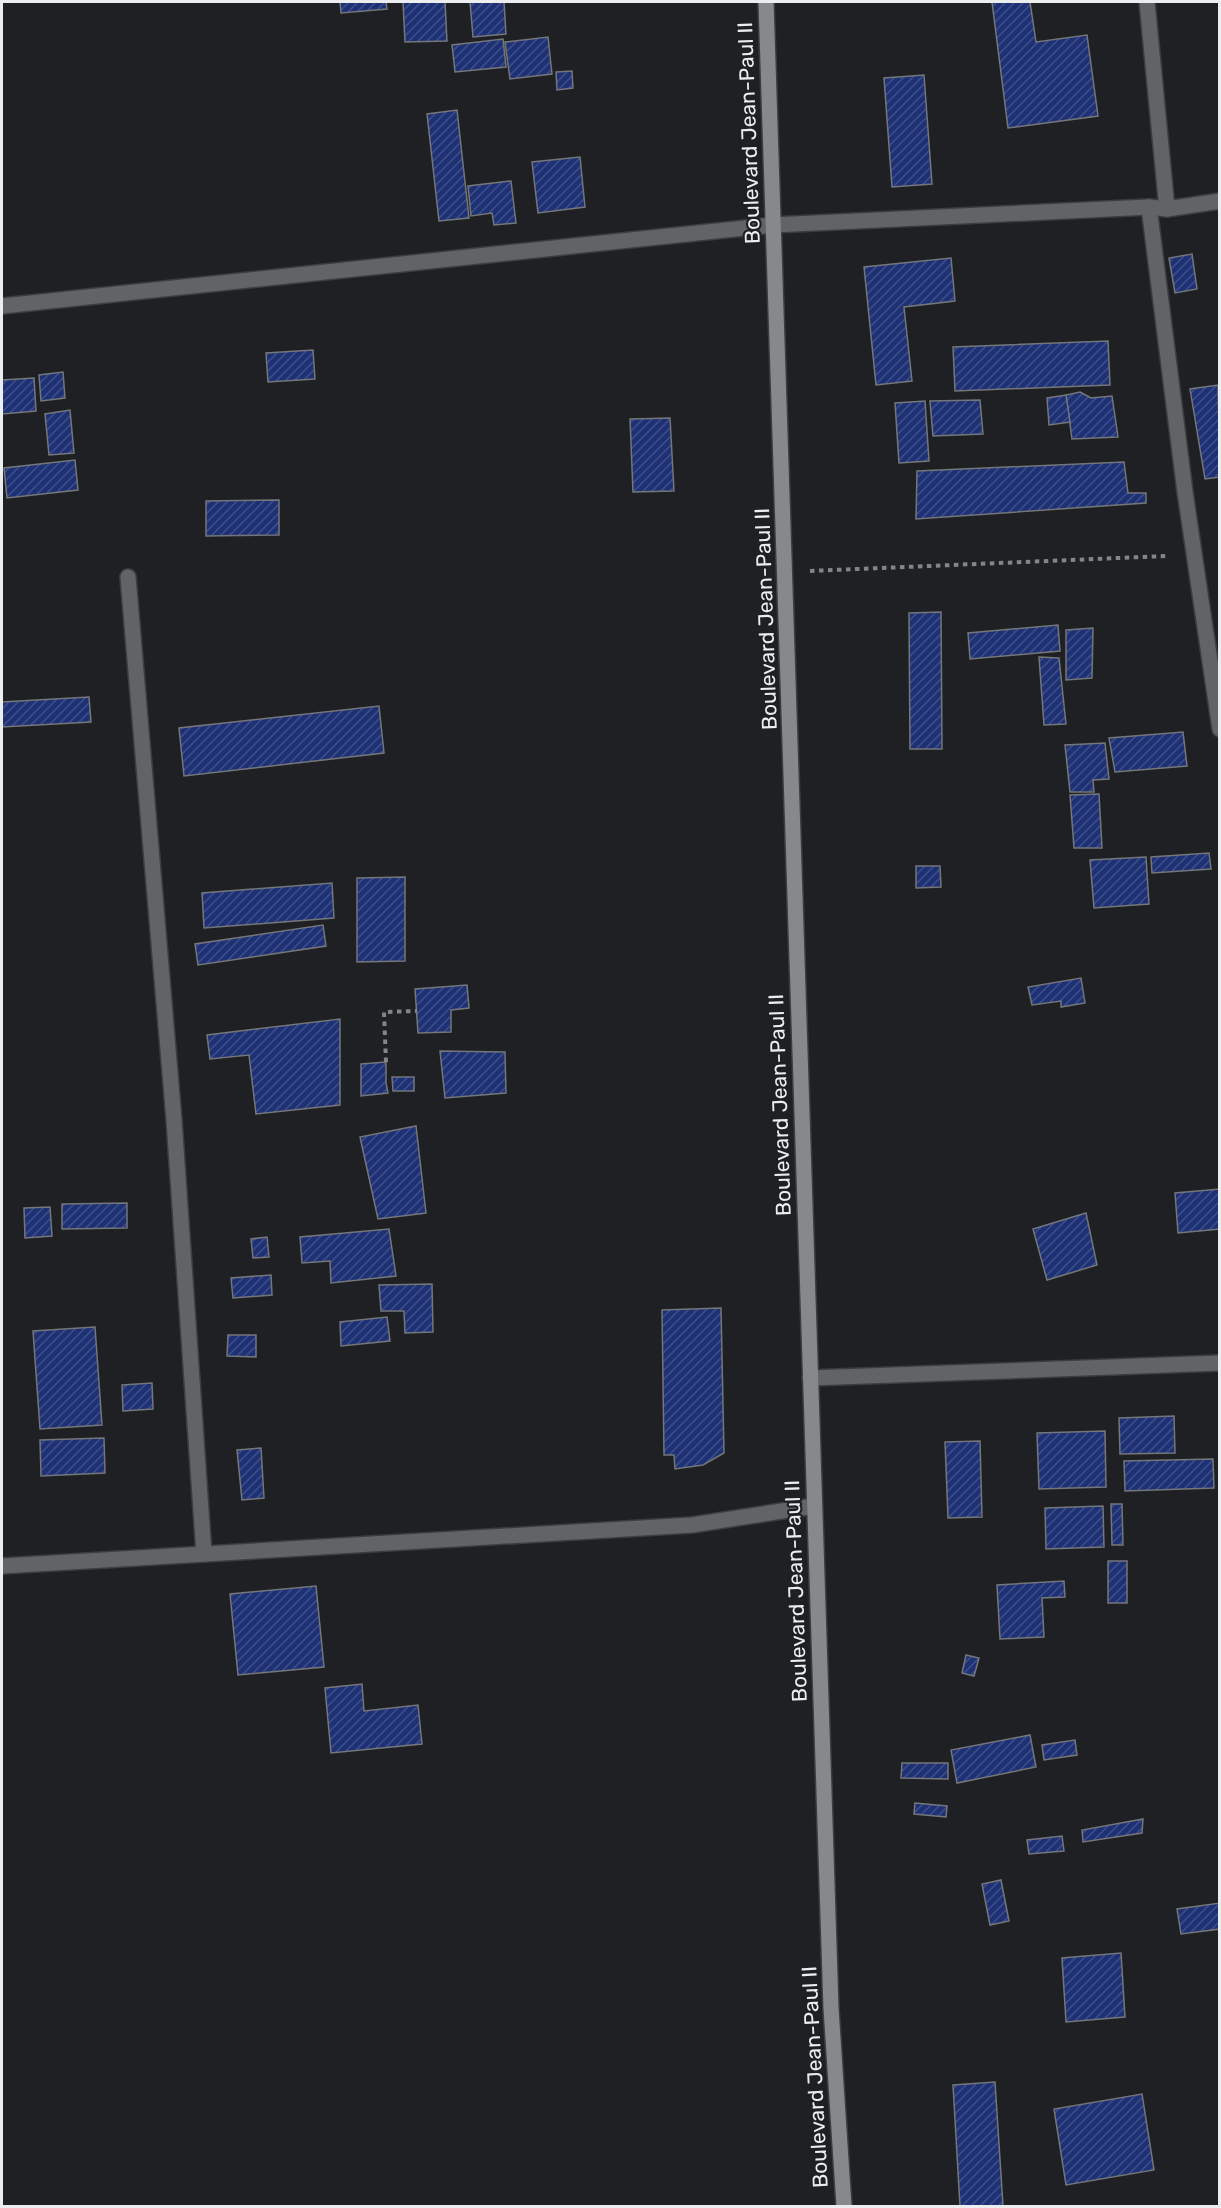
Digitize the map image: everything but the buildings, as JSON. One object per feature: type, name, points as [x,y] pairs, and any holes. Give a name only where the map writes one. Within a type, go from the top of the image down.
[{"type":"main road","name":"Boulevard Jean-Paul II","points":[[766,2],[831,2008],[844,2206]]},
{"type":"street","points":[[1147,2],[1167,208]]},
{"type":"street","points":[[2,306],[773,225],[1167,208],[1220,201]]},
{"type":"street","points":[[1149,207],[1194,555],[1220,729]]},
{"type":"street","points":[[128,577],[174,1120],[204,1554]]},
{"type":"street","points":[[810,1378],[1220,1363]]},
{"type":"street","points":[[2,1566],[692,1525],[814,1506]]},
{"type":"path","points":[[785,572],[1194,555]]},
{"type":"path","points":[[386,1062],[384,1012],[417,1011]]}]
